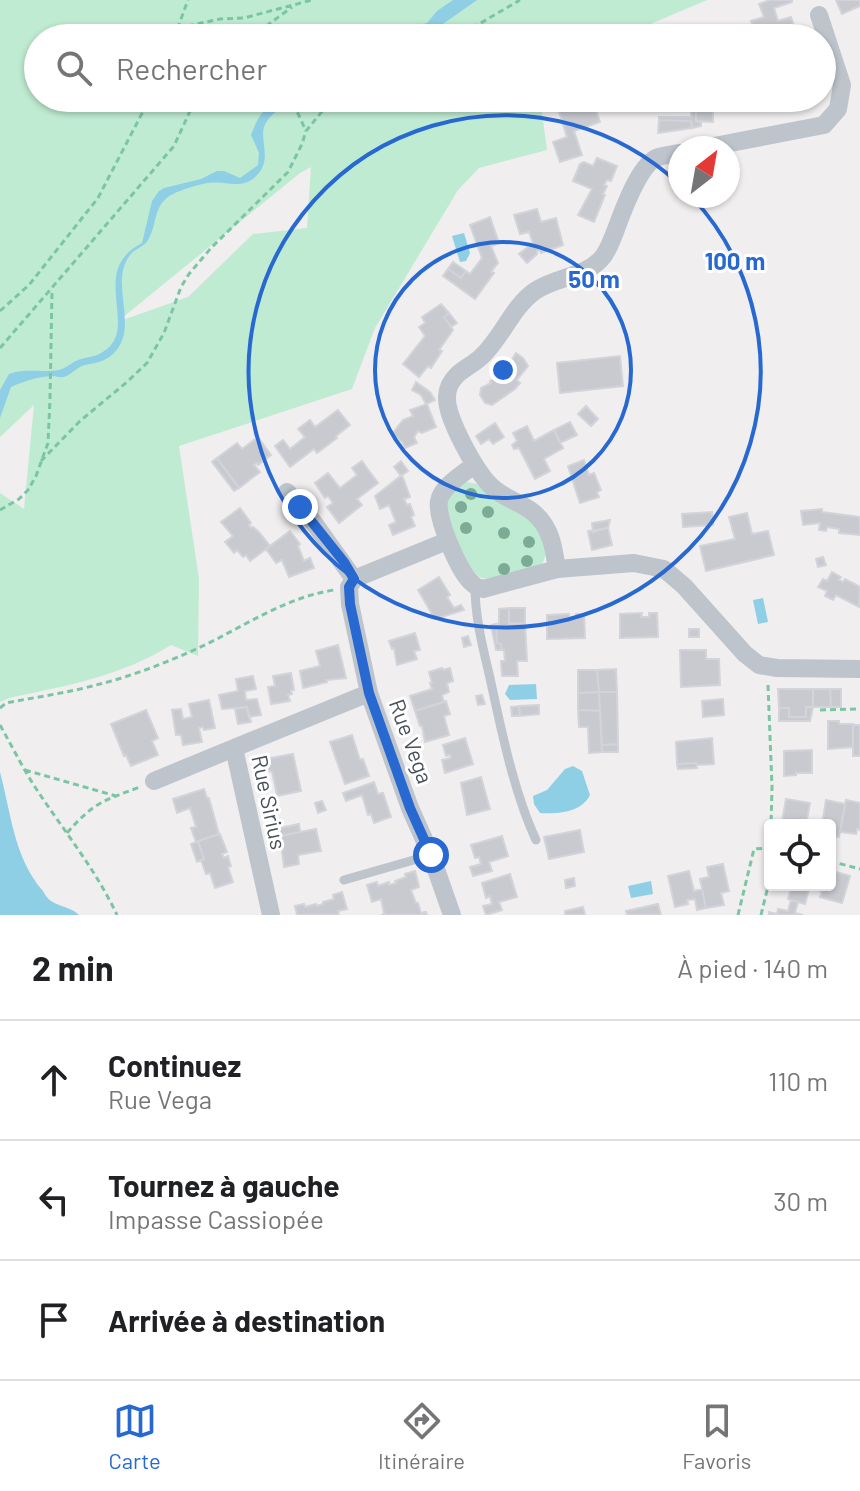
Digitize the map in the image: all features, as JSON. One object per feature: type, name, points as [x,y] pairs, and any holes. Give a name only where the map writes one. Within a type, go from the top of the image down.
[{"type":"street","points":[[819,15],[822,24]]},
{"type":"street","points":[[836,67],[842,85],[836,111]]},
{"type":"street","points":[[740,141],[824,125],[835,112]]},
{"type":"street","points":[[557,569],[553,543],[543,522],[527,507],[490,486],[474,465],[459,437],[447,393],[457,375],[482,357],[526,299],[550,283],[587,269],[601,260],[639,177],[656,158],[668,156]]},
{"type":"street","points":[[474,465],[444,491],[439,499],[439,509],[447,541],[468,580],[475,586],[483,589],[557,569],[634,563],[664,569],[759,665],[860,669]]},
{"type":"street","points":[[287,492],[314,523],[352,583],[447,541]]},
{"type":"street","name":"Rue Vega","points":[[352,583],[350,604],[369,693],[452,915]]},
{"type":"street","name":"Rue Sirius","points":[[271,915],[234,748],[369,693]]},
{"type":"street","points":[[154,781],[234,748]]},
{"type":"lane","points":[[475,586],[478,621],[505,744],[536,840]]},
{"type":"lane","points":[[344,880],[431,855]]},
{"type":"path","points":[[179,24],[188,0]]},
{"type":"path","points":[[197,24],[244,18],[312,0]]},
{"type":"path","points":[[479,24],[520,0]]},
{"type":"path","points":[[269,24],[294,6]]},
{"type":"path","points":[[0,311],[29,285],[98,198],[143,112]]},
{"type":"path","points":[[0,348],[174,146],[191,112]]},
{"type":"path","points":[[297,112],[306,131]]},
{"type":"path","points":[[41,461],[80,421],[147,363],[164,333],[189,274],[288,172],[306,131],[322,112]]},
{"type":"path","points":[[0,510],[28,490],[48,443],[52,290]]},
{"type":"path","points":[[0,708],[6,703],[110,681],[194,650],[290,602],[352,583]]},
{"type":"path","points":[[768,667],[771,819]]},
{"type":"path","points":[[820,710],[860,709]]},
{"type":"path","points":[[0,725],[36,789],[117,915]]},
{"type":"path","points":[[25,770],[116,796]]},
{"type":"path","points":[[67,833],[104,800],[154,781]]},
{"type":"path","points":[[738,915],[754,849],[764,848]]},
{"type":"path","points":[[836,862],[860,868]]},
{"type":"path","points":[[761,915],[767,891]]},
{"type":"green space","points":[[0,0],[707,0],[650,24],[24,24],[24,112],[542,112],[547,150],[479,168],[458,190],[375,328],[352,389],[179,446],[199,579],[198,656],[171,645],[113,672],[0,702],[0,493],[24,509],[34,405],[0,437]],"holes":[[[311,167],[307,228],[253,234],[188,297],[117,322]]]},
{"type":"green space","points":[[467,482],[477,484],[538,523],[545,552],[539,568],[493,578],[482,578],[476,574],[458,542],[448,506],[451,493]]},
{"type":"water","points":[[453,0],[477,0],[443,24],[423,24]]},
{"type":"water","points":[[276,112],[264,127],[265,159],[253,179],[241,184],[204,184],[171,195],[163,201],[151,235],[132,253],[124,267],[124,332],[113,354],[64,377],[41,377],[11,387],[0,418],[0,390],[9,374],[59,370],[97,355],[112,344],[117,331],[115,285],[118,269],[126,255],[142,243],[152,201],[164,188],[201,179],[217,171],[240,178],[258,165],[259,153],[251,135],[262,114]]},
{"type":"water","points":[[464,233],[470,253],[466,261],[460,262],[452,236]]},
{"type":"water","points":[[763,598],[768,622],[758,624],[753,600]]},
{"type":"water","points":[[536,684],[537,699],[510,700],[505,694],[509,685]]},
{"type":"water","points":[[573,766],[582,771],[590,795],[586,801],[568,811],[540,813],[533,796],[547,790],[565,769]]},
{"type":"water","points":[[0,772],[15,834],[33,878],[49,899],[79,915],[0,915]]},
{"type":"water","points":[[651,881],[653,894],[631,898],[628,886]]},
{"type":"building","points":[[770,0],[792,0],[774,8],[778,21],[791,17],[793,24],[752,24],[751,21],[764,17],[759,4]]},
{"type":"building","points":[[836,0],[860,0],[860,6],[842,14]]},
{"type":"building","points":[[559,112],[597,112],[600,122],[574,131],[582,155],[560,162],[553,142],[567,137]]},
{"type":"building","points":[[691,112],[696,112],[696,121],[701,122],[701,126],[692,128],[691,121],[659,120],[659,117],[691,117]]},
{"type":"building","points":[[696,112],[713,112],[713,122],[696,121]]},
{"type":"building","points":[[659,120],[691,121],[692,128],[658,133]]},
{"type":"building","points":[[597,158],[617,166],[611,181],[607,180],[604,185],[607,186],[605,195],[594,222],[578,215],[592,189],[573,181],[580,164],[584,162],[593,166]]},
{"type":"building","points":[[537,209],[541,222],[556,218],[563,245],[541,253],[537,251],[527,263],[519,254],[533,243],[529,232],[520,234],[514,215]]},
{"type":"building","points":[[490,217],[499,243],[491,246],[498,263],[475,299],[443,276],[448,269],[461,278],[466,271],[470,274],[482,258],[470,225]]},
{"type":"building","points":[[453,262],[466,271],[461,278],[448,269]]},
{"type":"building","points":[[441,304],[449,313],[444,317],[453,330],[431,368],[428,366],[419,377],[403,364],[425,336],[419,327],[425,323],[422,317]]},
{"type":"building","points":[[449,313],[457,323],[451,327],[444,317]]},
{"type":"building","points":[[516,353],[528,366],[517,380],[520,383],[492,405],[485,403],[480,395],[481,388],[504,372]]},
{"type":"building","points":[[620,356],[623,386],[560,393],[557,363]]},
{"type":"building","points":[[416,382],[435,400],[426,404],[421,395],[412,390]]},
{"type":"building","points":[[427,404],[436,427],[422,433],[418,431],[414,437],[417,443],[405,448],[392,434],[403,420],[413,416],[410,410]]},
{"type":"building","points":[[586,406],[598,419],[591,426],[578,414]]},
{"type":"building","points":[[338,410],[350,425],[317,453],[314,449],[290,467],[275,446],[283,440],[290,449],[305,437],[298,429],[310,420],[315,427]]},
{"type":"building","points":[[570,422],[577,435],[560,443],[554,430]]},
{"type":"building","points":[[495,423],[504,437],[493,444],[489,439],[481,444],[476,436]]},
{"type":"building","points":[[527,426],[534,441],[554,430],[563,448],[544,459],[550,471],[535,479],[519,448],[514,449],[512,445],[517,441],[513,433]]},
{"type":"building","points":[[258,437],[271,455],[254,465],[260,472],[239,488],[217,458],[237,443],[242,449]]},
{"type":"building","points":[[217,458],[239,488],[234,491],[212,462]]},
{"type":"building","points":[[584,460],[589,475],[594,473],[601,490],[597,492],[599,497],[580,503],[568,466]]},
{"type":"building","points":[[362,461],[378,483],[357,499],[362,505],[339,523],[327,507],[333,503],[328,496],[325,498],[315,483],[328,473],[340,488],[357,475],[352,468]]},
{"type":"building","points":[[401,461],[408,471],[401,476],[394,467]]},
{"type":"building","points":[[402,475],[410,497],[404,499],[407,505],[410,504],[415,526],[393,535],[389,525],[396,522],[389,505],[380,509],[375,496]]},
{"type":"building","points":[[240,508],[251,523],[251,528],[259,532],[270,546],[250,561],[237,550],[234,553],[225,542],[233,536],[221,522]]},
{"type":"building","points":[[822,509],[822,512],[860,517],[860,535],[839,533],[839,529],[827,527],[826,531],[819,530],[820,523],[803,525],[801,511]]},
{"type":"building","points":[[712,512],[713,525],[683,527],[682,514]]},
{"type":"building","points":[[747,513],[752,534],[768,531],[774,555],[706,571],[700,546],[735,539],[729,517]]},
{"type":"building","points":[[610,520],[608,528],[593,532],[592,523]]},
{"type":"building","points":[[608,528],[612,545],[592,550],[588,531]]},
{"type":"building","points":[[290,531],[300,544],[298,546],[304,561],[310,558],[314,568],[289,577],[282,560],[276,563],[266,549]]},
{"type":"building","points":[[823,557],[826,565],[818,567],[816,559]]},
{"type":"building","points":[[832,572],[841,577],[839,580],[843,582],[845,579],[860,587],[859,607],[836,595],[833,600],[825,596],[827,591],[818,587],[823,579],[827,581]]},
{"type":"building","points":[[439,577],[454,608],[461,605],[464,610],[435,619],[418,590]]},
{"type":"building","points":[[509,608],[509,624],[525,623],[527,661],[517,661],[518,676],[502,676],[504,650],[497,643],[499,609]]},
{"type":"building","points":[[509,608],[525,608],[525,623],[509,624]]},
{"type":"building","points":[[642,613],[641,617],[657,613],[658,637],[620,638],[620,614]]},
{"type":"building","points":[[569,614],[570,619],[576,619],[576,614],[584,614],[585,638],[547,639],[547,615]]},
{"type":"building","points":[[496,624],[497,643],[501,644],[502,650],[496,650],[491,625]]},
{"type":"building","points":[[689,629],[699,629],[699,637],[689,637]]},
{"type":"building","points":[[415,633],[420,650],[414,651],[417,659],[397,665],[394,648],[389,641]]},
{"type":"building","points":[[468,636],[471,645],[464,647],[462,638]]},
{"type":"building","points":[[338,645],[346,678],[326,680],[303,688],[300,671],[320,666],[316,651]]},
{"type":"building","points":[[680,650],[706,650],[706,659],[719,659],[720,685],[681,687]]},
{"type":"building","points":[[450,668],[453,681],[447,683],[449,692],[442,695],[444,702],[415,711],[410,696],[432,689],[429,672]]},
{"type":"building","points":[[616,669],[617,692],[599,692],[597,670]]},
{"type":"building","points":[[578,670],[597,670],[599,692],[578,693]]},
{"type":"building","points":[[291,673],[294,690],[288,695],[290,701],[271,704],[268,687],[275,686],[273,676]]},
{"type":"building","points":[[253,676],[256,689],[245,691],[246,700],[257,699],[261,715],[249,717],[247,707],[222,709],[219,695],[238,691],[236,679]]},
{"type":"building","points":[[778,689],[813,689],[813,707],[806,707],[806,717],[789,717],[789,708],[779,708]]},
{"type":"building","points":[[813,689],[830,689],[831,707],[813,707]]},
{"type":"building","points":[[830,689],[841,689],[841,707],[831,707]]},
{"type":"building","points":[[599,692],[617,692],[618,744],[602,745]]},
{"type":"building","points":[[599,692],[600,711],[578,710],[578,693]]},
{"type":"building","points":[[482,695],[485,704],[478,705],[476,696]]},
{"type":"building","points":[[723,699],[724,715],[703,717],[702,701]]},
{"type":"building","points":[[209,700],[215,728],[199,728],[202,742],[183,745],[181,735],[176,735],[172,710],[181,709],[183,719],[192,717],[189,704]]},
{"type":"building","points":[[446,701],[450,714],[444,716],[449,735],[425,742],[415,711]]},
{"type":"building","points":[[539,705],[539,714],[520,716],[519,706]]},
{"type":"building","points":[[519,706],[520,716],[512,716],[511,707]]},
{"type":"building","points":[[247,707],[251,722],[238,724],[235,709]]},
{"type":"building","points":[[806,707],[813,707],[810,721],[779,721],[779,708],[789,708],[789,717],[806,717]]},
{"type":"building","points":[[146,710],[158,738],[152,741],[158,755],[131,766],[111,724]]},
{"type":"building","points":[[578,710],[600,711],[602,752],[589,753],[588,727],[579,727]]},
{"type":"building","points":[[828,721],[853,724],[853,747],[828,749]]},
{"type":"building","points":[[853,725],[860,725],[860,756],[853,756]]},
{"type":"building","points":[[352,735],[369,776],[345,784],[330,742]]},
{"type":"building","points":[[465,738],[473,764],[445,773],[442,760],[451,758],[450,755],[446,756],[443,745]]},
{"type":"building","points":[[712,738],[714,764],[677,764],[676,742]]},
{"type":"building","points":[[618,744],[618,752],[602,752],[602,745]]},
{"type":"building","points":[[812,750],[812,773],[784,776],[784,751]]},
{"type":"building","points":[[293,754],[301,791],[277,796],[272,771],[265,772],[263,762]]},
{"type":"building","points":[[696,763],[697,768],[678,769],[677,764]]},
{"type":"building","points":[[481,777],[490,809],[467,815],[461,783]]},
{"type":"building","points":[[374,782],[378,794],[383,793],[391,817],[374,823],[362,795],[346,801],[343,793]]},
{"type":"building","points":[[204,789],[219,834],[196,842],[191,828],[196,827],[190,808],[177,813],[173,799]]},
{"type":"building","points":[[786,799],[810,803],[807,819],[783,819]]},
{"type":"building","points":[[826,800],[845,804],[839,837],[836,837],[836,819],[823,819]]},
{"type":"building","points":[[846,800],[860,803],[860,830],[857,829],[856,834],[840,832]]},
{"type":"building","points":[[322,801],[326,810],[318,813],[315,803]]},
{"type":"building","points":[[299,824],[300,832],[281,836],[279,828]]},
{"type":"building","points":[[316,829],[321,851],[298,855],[299,864],[284,867],[279,836]]},
{"type":"building","points":[[580,830],[584,852],[549,859],[544,837]]},
{"type":"building","points":[[220,834],[227,852],[222,854],[224,858],[228,856],[233,882],[215,888],[210,873],[206,874],[198,841]]},
{"type":"building","points":[[502,836],[508,856],[489,862],[492,871],[473,876],[470,867],[481,864],[479,857],[475,858],[471,845]]},
{"type":"building","points":[[198,841],[204,859],[197,862],[191,844]]},
{"type":"building","points":[[723,864],[729,891],[721,893],[724,905],[706,908],[700,879],[709,877],[707,867]]},
{"type":"building","points":[[415,871],[419,887],[411,890],[421,913],[426,912],[427,915],[382,915],[381,899],[372,902],[367,885],[396,883],[406,877],[405,874]]},
{"type":"building","points":[[689,871],[694,891],[702,889],[706,908],[697,910],[695,899],[675,907],[668,876]]},
{"type":"building","points":[[836,872],[850,876],[842,903],[820,897],[822,891],[836,891]]},
{"type":"building","points":[[510,874],[517,897],[499,902],[502,910],[486,915],[483,906],[492,904],[490,896],[486,898],[482,883]]},
{"type":"building","points":[[574,878],[575,886],[566,888],[565,880]]},
{"type":"building","points":[[790,891],[808,891],[805,904],[788,899]]},
{"type":"building","points":[[342,892],[347,909],[338,911],[339,915],[297,915],[295,906],[317,906]]},
{"type":"building","points":[[791,900],[798,902],[795,913],[803,915],[769,915],[769,912],[777,914],[778,909],[788,911]]},
{"type":"building","points":[[658,904],[661,915],[627,915],[626,911]]},
{"type":"building","points":[[583,907],[585,915],[565,915],[565,911]]},
{"type":"route","points":[[300,507],[354,579],[349,587],[350,604],[369,693],[410,808],[431,855]]}]
